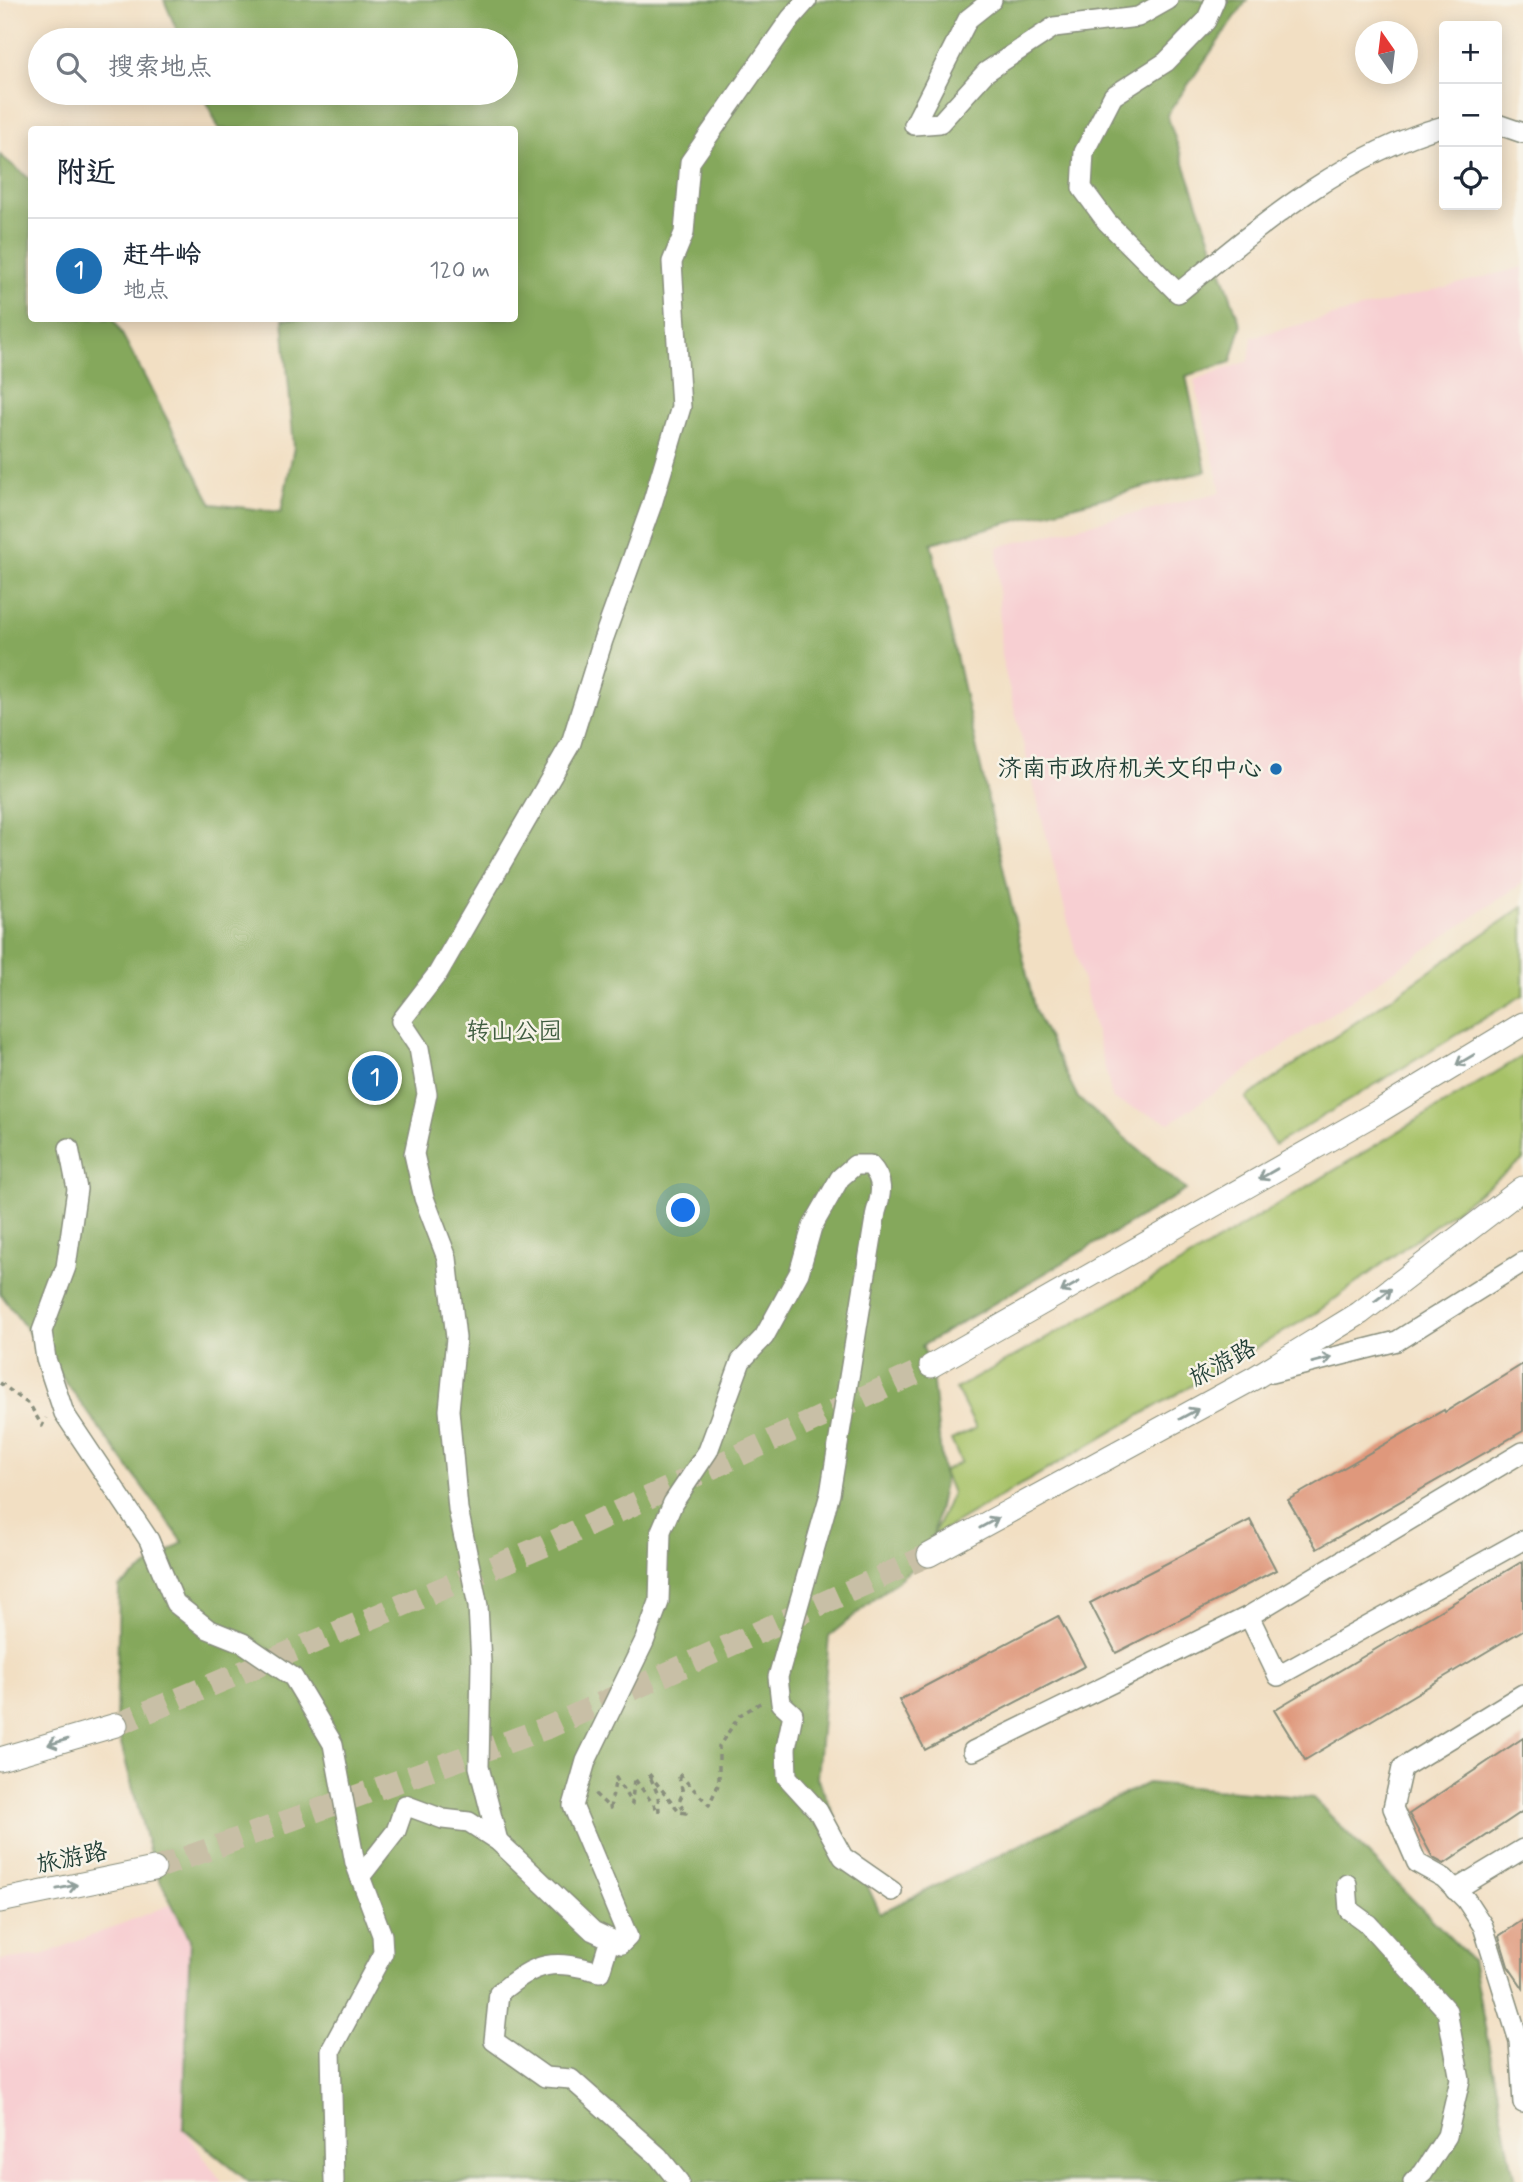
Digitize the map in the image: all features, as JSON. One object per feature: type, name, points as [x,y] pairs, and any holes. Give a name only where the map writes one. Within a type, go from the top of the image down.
[{"type":"main road","points":[[931,1366],[1368,1117],[1523,1024]]},
{"type":"main road","name":"旅游路","points":[[929,1555],[1256,1377],[1360,1313],[1523,1188]]},
{"type":"main road","points":[[0,1759],[116,1725]]},
{"type":"main road","name":"旅游路","points":[[0,1901],[154,1869]]},
{"type":"street","points":[[498,1841],[479,1767],[481,1663],[478,1606],[458,1509],[449,1410],[456,1338],[447,1258],[424,1198],[414,1154],[426,1094],[419,1048],[401,1021],[438,973],[571,743],[603,640],[652,503],[681,407],[672,262],[684,233],[690,162],[791,18],[807,0]]},
{"type":"street","points":[[992,0],[968,19],[914,125],[940,123],[986,72],[1054,27],[1138,17],[1168,0]]},
{"type":"street","points":[[1215,0],[1206,20],[1166,62],[1112,96],[1084,152],[1082,188],[1107,222],[1178,293],[1277,212],[1367,156],[1411,135],[1439,127]]},
{"type":"street","points":[[1502,126],[1523,132]]},
{"type":"street","points":[[69,1148],[77,1189],[66,1267],[42,1331],[46,1359],[64,1413],[149,1539],[175,1603],[208,1629],[243,1643],[293,1677],[332,1744],[360,1877],[382,1936],[383,1953],[331,2050],[334,2182]]},
{"type":"street","points":[[360,1877],[396,1830],[405,1805],[443,1819],[469,1822],[498,1841],[593,1931],[621,1944],[628,1937],[573,1806],[586,1760],[644,1642],[659,1602],[662,1531],[673,1503],[708,1451],[741,1361],[764,1337],[799,1273],[812,1227],[840,1178],[855,1165],[870,1165],[880,1175],[882,1194],[853,1346],[830,1493],[778,1678],[781,1703],[793,1714],[786,1748],[787,1777],[818,1811],[843,1857],[892,1891]]},
{"type":"street","points":[[1256,1377],[1397,1341],[1523,1262]]},
{"type":"street","points":[[973,1751],[1249,1616],[1523,1452]]},
{"type":"street","points":[[1249,1616],[1278,1676],[1523,1540]]},
{"type":"street","points":[[1523,1694],[1402,1768],[1393,1808],[1418,1863],[1444,1878],[1483,1926],[1520,2030],[1523,2103]]},
{"type":"street","points":[[1455,1889],[1523,1849]]},
{"type":"street","points":[[1347,1884],[1349,1910],[1368,1924],[1447,2011],[1460,2080],[1447,2136],[1423,2174],[1413,2182]]},
{"type":"street","points":[[610,1940],[600,1972],[564,1962],[525,1972],[499,1993],[495,2040],[545,2077],[571,2079],[657,2156],[679,2182]]},
{"type":"path","points":[[0,1383],[30,1405],[42,1426],[50,1411],[64,1413]]},
{"type":"path","points":[[580,1781],[610,1808],[616,1777],[632,1804],[635,1778],[659,1812],[658,1795],[649,1774],[680,1812],[685,1813],[679,1801],[683,1793],[678,1773],[709,1805],[719,1783],[719,1746],[740,1714],[780,1692]]},
{"type":"shaded area","name":"济南市政府机关文印中心","points":[[1523,267],[1523,883],[1170,1123],[1113,1100],[1001,656],[997,547],[1221,492],[1194,380],[1249,361],[1252,337]]},
{"type":"shaded area","points":[[172,1904],[190,1939],[183,2128],[222,2182],[0,2182],[0,1960],[42,1955]]},
{"type":"green space","name":"转山公园","points":[[164,0],[1247,0],[1167,115],[1241,326],[1231,362],[1186,376],[1206,471],[931,543],[1035,1011],[1078,1098],[1186,1190],[922,1346],[931,1366],[944,1483],[929,1555],[829,1636],[817,1778],[880,1913],[1147,1783],[1313,1798],[1472,1960],[1515,2182],[249,2182],[183,2128],[190,1939],[154,1869],[116,1725],[119,1587],[183,1542],[0,1293],[0,155],[28,178],[28,322],[116,322],[212,504],[281,512],[294,447],[283,322],[518,322],[518,126],[218,126],[208,105],[518,105],[518,28],[176,28]]},
{"type":"green space","points":[[1523,907],[1523,995],[1275,1145],[1246,1098]]},
{"type":"green space","points":[[1523,1056],[1523,1160],[1316,1313],[933,1536],[952,1493],[943,1472],[961,1462],[951,1440],[976,1428],[956,1389],[1173,1268]]},
{"type":"building","points":[[1523,1364],[1523,1431],[1317,1549],[1288,1500],[1444,1410],[1445,1412]]},
{"type":"building","points":[[1250,1520],[1276,1570],[1116,1653],[1090,1603]]},
{"type":"building","points":[[1523,1561],[1523,1630],[1305,1760],[1274,1710]]},
{"type":"building","points":[[1058,1616],[1085,1666],[925,1750],[899,1700]]},
{"type":"building","points":[[1523,1738],[1523,1811],[1444,1864],[1433,1858],[1409,1814]]},
{"type":"building","points":[[1523,1920],[1523,1988],[1508,1966],[1499,1936]]},
{"type":"tunnel","points":[[116,1725],[546,1545],[931,1366]]},
{"type":"tunnel","points":[[154,1869],[549,1727],[929,1555]]},
{"type":"place","name":"济南市政府机关文印中心","points":[[1276,769]]},
{"type":"place","name":"赶牛岭","points":[[375,1078]]}]
